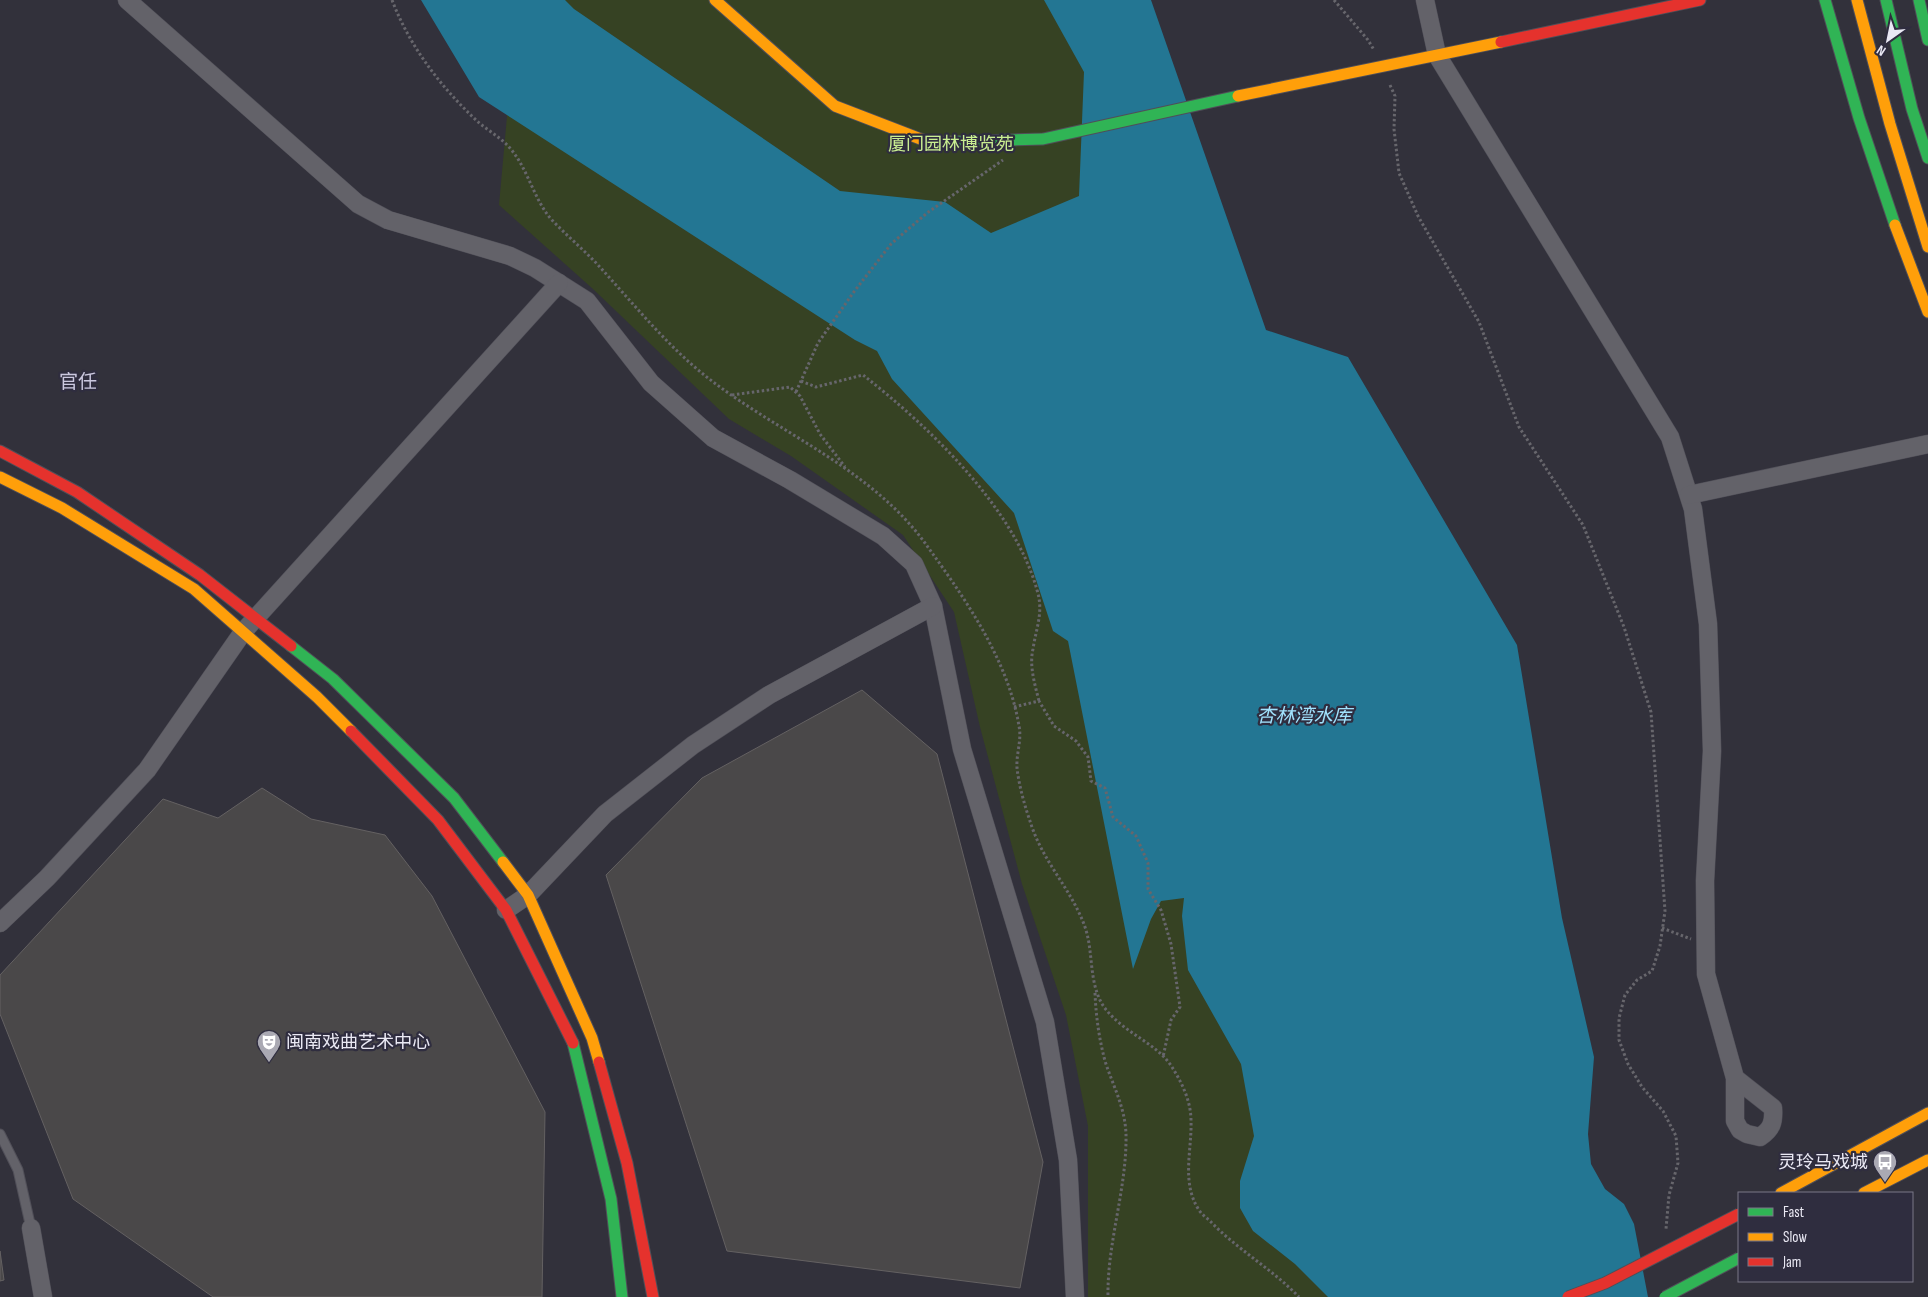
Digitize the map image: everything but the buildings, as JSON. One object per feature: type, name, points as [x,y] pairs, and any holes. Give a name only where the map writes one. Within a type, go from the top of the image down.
[{"type":"main road","points":[[716,0],[835,106],[931,143],[1043,140],[1273,88],[1383,67],[1700,0]]},
{"type":"main road","points":[[1825,0],[1844,67],[1909,268],[1928,312]]},
{"type":"main road","points":[[1857,0],[1890,124],[1922,234],[1928,248]]},
{"type":"main road","points":[[1886,0],[1912,109],[1928,158]]},
{"type":"main road","points":[[1919,0],[1928,40]]},
{"type":"main road","points":[[1912,109],[1928,143]]},
{"type":"main road","points":[[1890,124],[1897,191],[1909,268]]},
{"type":"main road","points":[[0,451],[77,492],[200,575],[333,679],[454,798],[528,895],[592,1038],[627,1163],[653,1297]]},
{"type":"main road","points":[[0,477],[62,508],[194,589],[317,697],[438,820],[506,910],[572,1041],[611,1199],[622,1297]]},
{"type":"main road","points":[[1783,1192],[1928,1113]]},
{"type":"main road","points":[[1866,1192],[1928,1160]]},
{"type":"main road","points":[[1568,1297],[1605,1283],[1738,1215]]},
{"type":"main road","points":[[1665,1297],[1738,1259]]},
{"type":"street","points":[[127,0],[358,204],[388,220],[510,256],[535,268],[587,301],[651,384],[713,438],[790,480],[889,542],[914,564],[933,606],[962,749],[1045,1022],[1068,1160],[1075,1297]]},
{"type":"street","points":[[1426,0],[1437,55],[1670,437],[1689,495],[1693,509],[1709,634],[1712,751],[1705,881],[1706,974],[1736,1078]]},
{"type":"street","points":[[0,923],[47,878],[147,770],[243,632],[559,283]]},
{"type":"street","points":[[1689,495],[1928,444]]},
{"type":"street","points":[[506,910],[528,895],[605,814],[693,745],[768,695],[933,606]]},
{"type":"street","points":[[31,1228],[43,1297]]},
{"type":"lane","points":[[0,1134],[18,1170],[31,1228]]},
{"type":"path","points":[[1334,0],[1368,40],[1383,67],[1395,96],[1394,129],[1399,173],[1418,216],[1479,322],[1519,427],[1583,525],[1624,627],[1651,712],[1665,911],[1660,946],[1652,971],[1637,980],[1624,996],[1619,1018],[1619,1040],[1628,1064],[1642,1087],[1662,1111],[1676,1136],[1678,1163],[1669,1195],[1666,1229],[1668,1238]]},
{"type":"path","points":[[796,392],[818,343],[853,292],[892,244],[926,213],[1011,154],[1018,140]]},
{"type":"path","points":[[801,381],[816,387],[863,375],[930,432],[972,477],[1000,514],[1025,559],[1038,590],[1040,623],[1032,650],[1033,678],[1039,701],[1054,726],[1076,742],[1088,757],[1091,781],[1105,788],[1113,817],[1136,836],[1148,863],[1148,889],[1161,910],[1171,944],[1180,1006],[1171,1020],[1163,1057]]},
{"type":"path","points":[[732,395],[790,387],[800,396],[820,434],[847,470]]},
{"type":"path","points":[[1014,707],[1039,701]]},
{"type":"path","points":[[1662,928],[1706,945]]},
{"type":"path","points":[[1095,991],[1096,1022],[1106,1062],[1122,1103],[1126,1134],[1124,1163],[1108,1272],[1108,1297]]},
{"type":"green space","name":"厦门园林博览苑","points":[[503,0],[1101,0],[1165,190],[947,310]]},
{"type":"green space","points":[[511,72],[928,320],[1129,641],[1350,1297],[1088,1297],[1088,1126],[1066,1015],[1022,884],[980,727],[954,612],[903,535],[791,456],[729,419],[593,289],[499,205]]},
{"type":"water","name":"杏林湾水库","points":[[421,0],[565,0],[574,9],[840,191],[945,202],[991,233],[1079,196],[1084,72],[1044,0],[1151,0],[1266,330],[1348,357],[1517,645],[1562,918],[1594,1057],[1588,1134],[1591,1164],[1605,1189],[1624,1204],[1634,1224],[1648,1297],[1328,1297],[1295,1264],[1253,1231],[1240,1208],[1240,1181],[1254,1136],[1241,1064],[1188,970],[1182,916],[1184,898],[1161,901],[1151,919],[1133,969],[1068,641],[1053,631],[1014,513],[892,379],[877,351],[855,340],[479,97]]},
{"type":"traffic: fast","points":[[1825,0],[1859,118],[1895,225]]},
{"type":"traffic: fast","points":[[1886,0],[1912,109],[1928,158]]},
{"type":"traffic: fast","points":[[1919,0],[1928,40]]},
{"type":"traffic: fast","points":[[950,142],[1043,139],[1238,96]]},
{"type":"traffic: fast","points":[[291,646],[333,679],[454,798],[503,862]]},
{"type":"traffic: fast","points":[[573,1043],[611,1199],[622,1297]]},
{"type":"traffic: fast","points":[[1665,1297],[1738,1259]]},
{"type":"traffic: slow","points":[[715,0],[835,106],[931,143],[950,142]]},
{"type":"traffic: slow","points":[[1857,0],[1890,124],[1928,247]]},
{"type":"traffic: slow","points":[[1238,96],[1501,42]]},
{"type":"traffic: slow","points":[[1895,225],[1928,312]]},
{"type":"traffic: slow","points":[[0,477],[62,508],[194,589],[317,697],[351,731]]},
{"type":"traffic: slow","points":[[503,862],[528,895],[592,1038],[599,1062]]},
{"type":"traffic: slow","points":[[1783,1192],[1928,1113]]},
{"type":"traffic: slow","points":[[1866,1192],[1928,1160]]},
{"type":"traffic: jam","points":[[1501,42],[1700,0]]},
{"type":"traffic: jam","points":[[0,451],[77,492],[200,575],[291,646]]},
{"type":"traffic: jam","points":[[351,731],[438,820],[506,910],[573,1043]]},
{"type":"traffic: jam","points":[[599,1062],[627,1163],[653,1297]]},
{"type":"traffic: jam","points":[[1568,1297],[1605,1283],[1738,1215]]},
{"type":"place","name":"闽南戏曲艺术中心","points":[[269,1063]]},
{"type":"place","name":"灵玲马戏城","points":[[1885,1183]]},
{"type":"district","name":"官任","points":[[78,381]]}]
